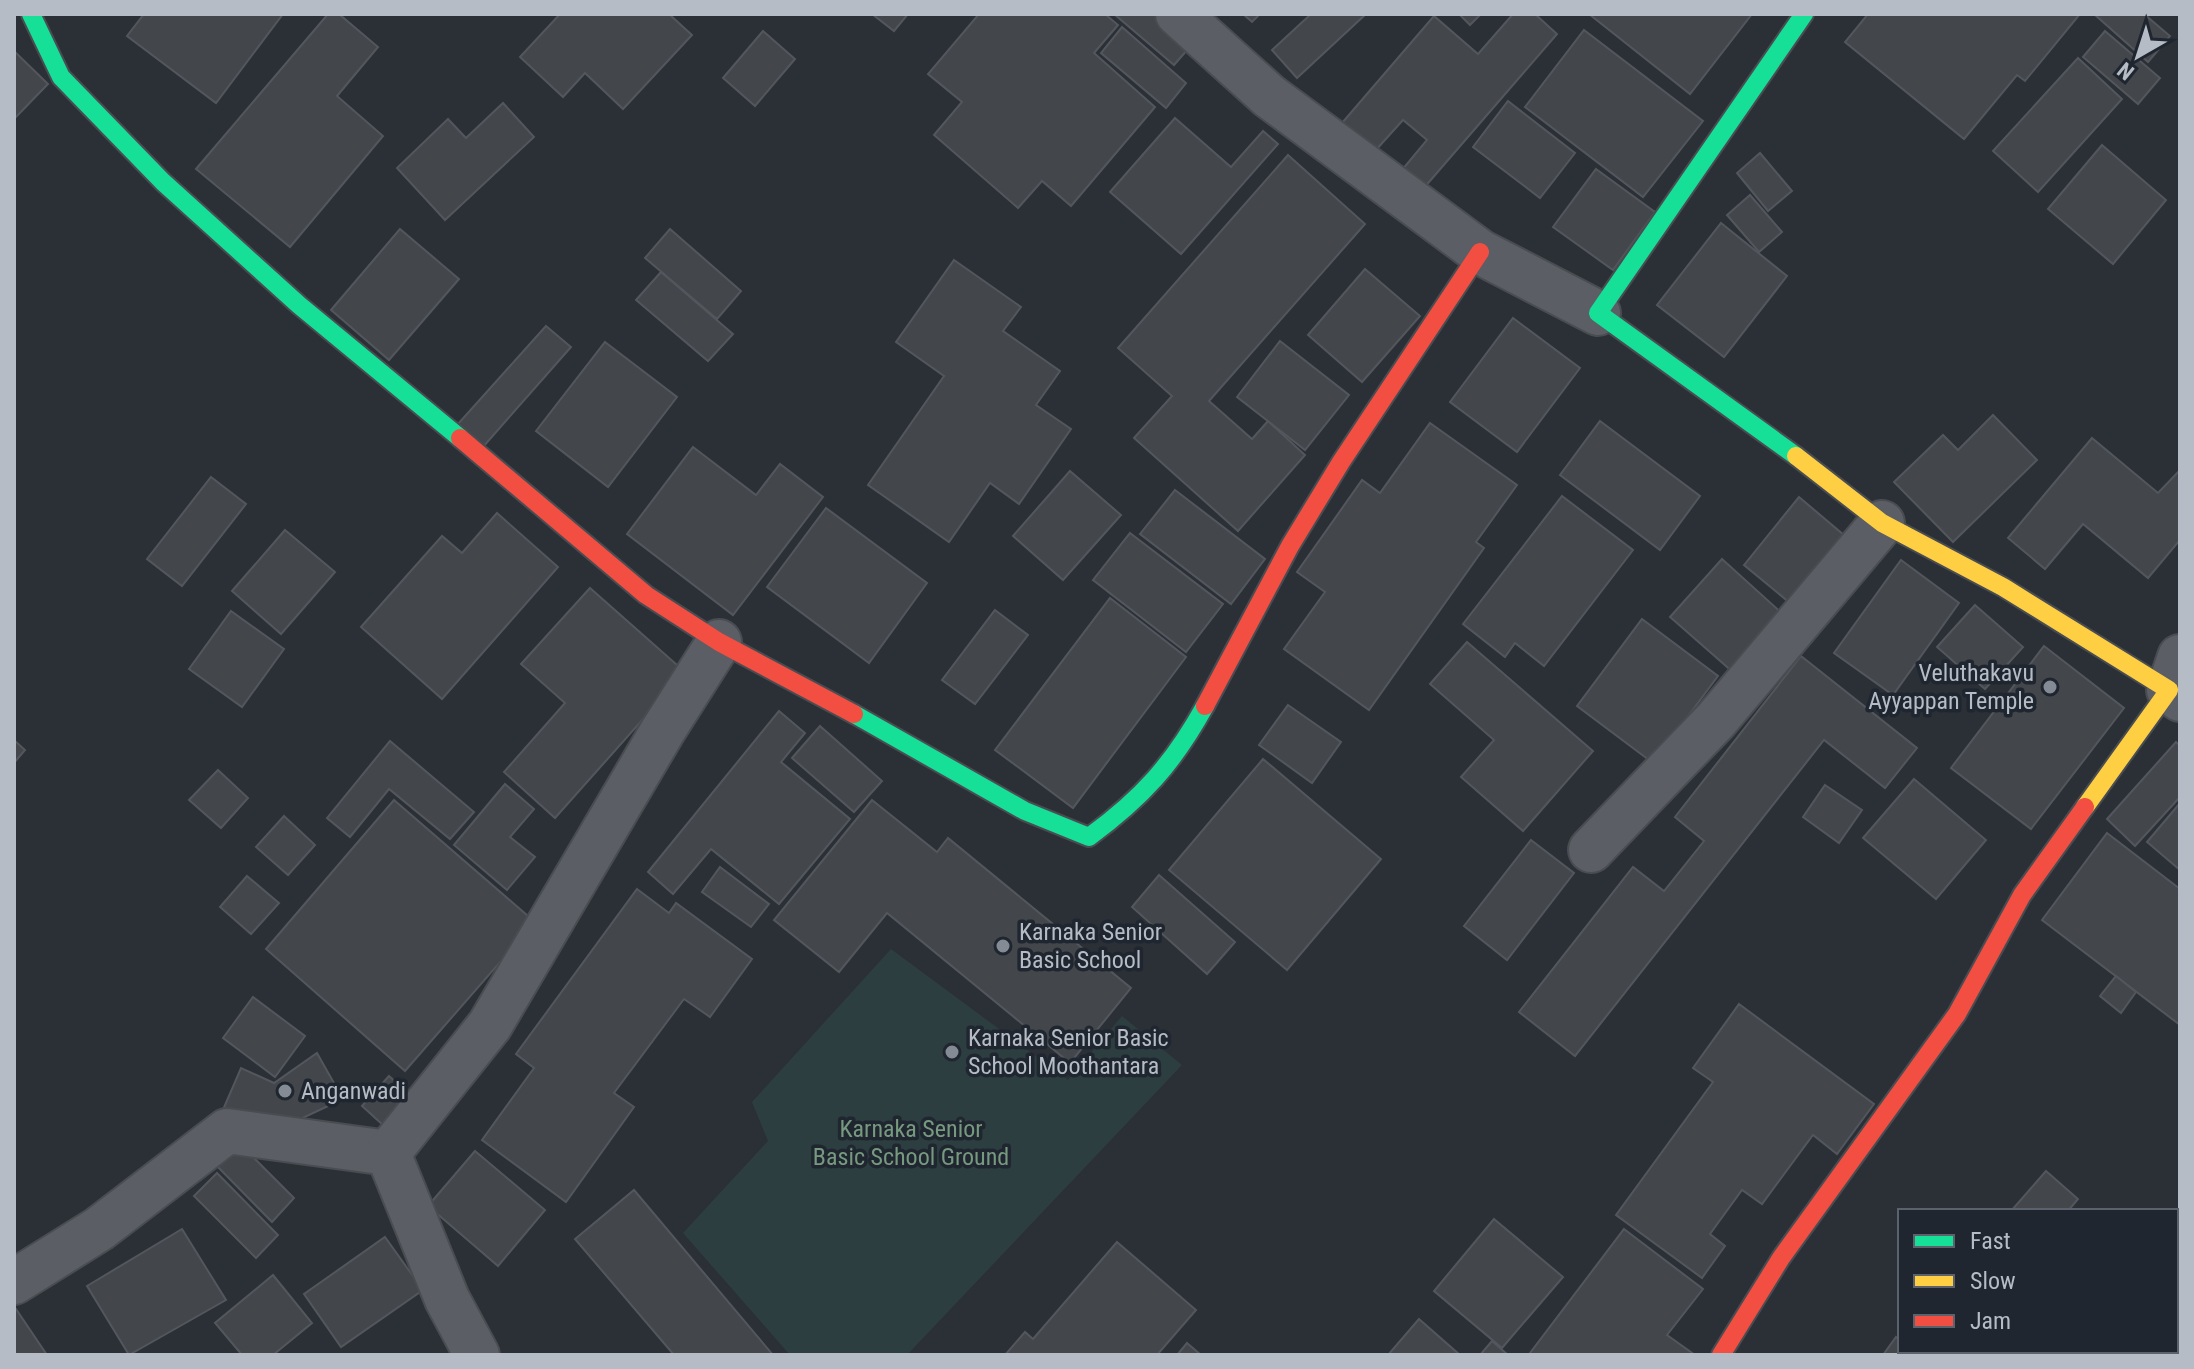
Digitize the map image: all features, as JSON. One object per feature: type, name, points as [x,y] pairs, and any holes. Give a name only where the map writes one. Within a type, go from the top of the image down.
[{"type":"street","points":[[31,14],[61,77],[163,182],[299,305],[646,595],[719,642],[847,709],[1025,811],[1089,837],[1134,804],[1184,744],[1290,546],[1341,462],[1480,252]]},
{"type":"street","points":[[1178,14],[1269,96],[1480,252],[1598,313],[1810,466],[1882,523],[2176,682],[2022,895],[1957,1014],[1781,1258],[1721,1355]]},
{"type":"street","points":[[1598,313],[1804,14]]},
{"type":"street","points":[[1591,850],[1716,720],[1882,523]]},
{"type":"street","points":[[388,1153],[490,1025],[662,732],[719,642]]},
{"type":"street","points":[[14,1282],[99,1229],[227,1131],[388,1153]]},
{"type":"street","points":[[388,1153],[447,1299],[477,1355]]},
{"type":"green space","name":"Karnaka Senior Basic School Ground","points":[[891,949],[1068,1080],[1122,1016],[1182,1065],[907,1355],[790,1355],[683,1233],[768,1141],[752,1102]]},
{"type":"building","points":[[144,14],[283,14],[216,103],[127,36]]},
{"type":"building","points":[[328,14],[339,14],[378,47],[337,96],[383,136],[290,247],[196,169]]},
{"type":"building","points":[[560,14],[669,14],[692,35],[623,109],[585,73],[563,97],[520,57]]},
{"type":"building","points":[[872,14],[908,14],[894,31]]},
{"type":"building","points":[[979,14],[1105,14],[1118,25],[1094,53],[1155,107],[1071,206],[1042,181],[1018,208],[934,135],[962,102],[928,74]]},
{"type":"building","points":[[1114,14],[1163,14],[1195,41],[1174,65]]},
{"type":"building","points":[[1243,14],[1260,14],[1252,22]]},
{"type":"building","points":[[1311,14],[1366,14],[1297,78],[1272,50]]},
{"type":"building","points":[[1459,14],[1481,14],[1470,25]]},
{"type":"building","points":[[1513,14],[1535,14],[1557,34],[1423,189],[1402,170],[1427,140],[1403,120],[1375,151],[1342,123],[1434,16],[1478,54]]},
{"type":"building","points":[[1589,14],[1752,14],[1690,94]]},
{"type":"building","points":[[1868,14],[2080,14],[2025,81],[2017,75],[1964,139],[1845,42]]},
{"type":"building","points":[[2094,14],[2144,14],[2170,36],[2148,62]]},
{"type":"building","points":[[1122,27],[1186,83],[1166,108],[1101,53]]},
{"type":"building","points":[[1584,30],[1703,121],[1643,197],[1525,107]]},
{"type":"building","points":[[763,31],[795,59],[755,106],[723,78]]},
{"type":"building","points":[[2105,31],[2160,78],[2138,104],[2083,57]]},
{"type":"building","points":[[14,51],[48,84],[14,119]]},
{"type":"building","points":[[2078,58],[2122,99],[2038,192],[1993,151]]},
{"type":"building","points":[[1508,101],[1575,153],[1540,198],[1473,147]]},
{"type":"building","points":[[503,103],[534,137],[445,220],[397,168],[448,119],[466,138]]},
{"type":"building","points":[[1175,118],[1231,167],[1263,131],[1278,144],[1181,254],[1110,192]]},
{"type":"building","points":[[2102,145],[2166,200],[2113,264],[2048,209]]},
{"type":"building","points":[[1760,153],[1792,191],[1768,211],[1737,173]]},
{"type":"building","points":[[1288,155],[1365,224],[1209,401],[1252,439],[1268,421],[1305,455],[1238,531],[1134,438],[1172,396],[1118,348]]},
{"type":"building","points":[[1596,169],[1655,212],[1613,270],[1553,227]]},
{"type":"building","points":[[1750,195],[1782,232],[1759,252],[1727,215]]},
{"type":"building","points":[[1721,223],[1787,276],[1724,357],[1657,305]]},
{"type":"building","points":[[400,229],[459,279],[389,360],[331,310]]},
{"type":"building","points":[[670,229],[741,291],[717,319],[645,258]]},
{"type":"building","points":[[954,260],[1021,307],[1003,331],[1060,371],[1036,405],[1071,429],[1019,504],[990,483],[949,542],[868,485],[944,376],[896,342]]},
{"type":"building","points":[[1365,269],[1420,316],[1362,382],[1308,335]]},
{"type":"building","points":[[661,272],[733,334],[708,361],[636,300]]},
{"type":"building","points":[[1513,318],[1580,368],[1517,452],[1450,402]]},
{"type":"building","points":[[546,326],[571,347],[483,447],[458,424]]},
{"type":"building","points":[[1280,341],[1349,395],[1305,450],[1237,397]]},
{"type":"building","points":[[605,342],[677,397],[608,487],[536,431]]},
{"type":"building","points":[[1993,415],[2037,460],[1953,542],[1894,482],[1943,435],[1958,450]]},
{"type":"building","points":[[1600,421],[1700,496],[1660,550],[1560,475]]},
{"type":"building","points":[[1430,423],[1517,485],[1476,542],[1484,548],[1369,710],[1284,649],[1325,592],[1297,572],[1362,480],[1380,493]]},
{"type":"building","points":[[2092,438],[2158,493],[2180,470],[2180,540],[2148,578],[2083,524],[2045,569],[2008,538]]},
{"type":"building","points":[[693,447],[756,495],[780,464],[823,497],[733,615],[627,534]]},
{"type":"building","points":[[1070,471],[1121,515],[1063,580],[1013,536]]},
{"type":"building","points":[[211,477],[246,504],[182,586],[147,559]]},
{"type":"building","points":[[1175,490],[1265,559],[1231,604],[1140,534]]},
{"type":"building","points":[[1562,496],[1633,550],[1544,666],[1515,643],[1505,657],[1463,624]]},
{"type":"building","points":[[1799,497],[1845,536],[1790,603],[1744,565]]},
{"type":"building","points":[[826,508],[927,583],[869,663],[767,587]]},
{"type":"building","points":[[497,513],[558,567],[442,699],[361,627],[442,536],[462,553]]},
{"type":"building","points":[[285,530],[335,572],[281,634],[232,591]]},
{"type":"building","points":[[1130,533],[1223,604],[1186,652],[1093,580]]},
{"type":"building","points":[[1722,559],[1785,616],[1734,673],[1670,617]]},
{"type":"building","points":[[1901,560],[1959,603],[1893,695],[1834,653]]},
{"type":"building","points":[[590,588],[685,672],[555,818],[504,772],[565,703],[521,664]]},
{"type":"building","points":[[1110,598],[1186,657],[1073,808],[995,750]]},
{"type":"building","points":[[1975,605],[2023,647],[1985,689],[1937,647]]},
{"type":"building","points":[[995,610],[1028,635],[975,704],[942,680]]},
{"type":"building","points":[[231,611],[284,649],[242,707],[189,669]]},
{"type":"building","points":[[1642,619],[1718,676],[1653,763],[1577,706]]},
{"type":"building","points":[[1467,642],[1593,751],[1523,831],[1461,777],[1494,740],[1430,684]]},
{"type":"building","points":[[2044,646],[2124,708],[2031,829],[1951,768]]},
{"type":"building","points":[[1801,656],[1917,748],[1885,788],[1824,740],[1575,1056],[1519,1012],[1633,867],[1664,891],[1704,841],[1675,817]]},
{"type":"building","points":[[1288,705],[1341,742],[1312,783],[1259,745]]},
{"type":"building","points":[[779,711],[805,733],[781,762],[850,819],[779,904],[711,849],[673,894],[648,872]]},
{"type":"building","points":[[820,726],[882,781],[854,812],[792,758]]},
{"type":"building","points":[[14,740],[25,750],[14,763]]},
{"type":"building","points":[[390,741],[474,812],[450,839],[389,789],[350,837],[327,818]]},
{"type":"building","points":[[2176,742],[2180,746],[2180,797],[2135,846],[2107,819]]},
{"type":"building","points":[[1263,759],[1381,859],[1287,970],[1169,870]]},
{"type":"building","points":[[218,770],[248,798],[221,828],[189,800]]},
{"type":"building","points":[[1914,779],[1986,840],[1936,899],[1863,838]]},
{"type":"building","points":[[505,784],[534,809],[510,837],[535,857],[507,890],[454,845]]},
{"type":"building","points":[[1825,785],[1862,810],[1839,843],[1803,817]]},
{"type":"building","points":[[394,800],[535,922],[405,1071],[266,949]]},
{"type":"building","name":"Karnaka Senior Basic School","points":[[872,800],[937,852],[948,838],[1131,988],[1070,1063],[887,913],[839,972],[774,920]]},
{"type":"building","points":[[2180,803],[2180,870],[2147,842]]},
{"type":"building","points":[[284,816],[315,845],[288,875],[256,847]]},
{"type":"building","points":[[2107,833],[2180,889],[2180,1025],[2042,920]]},
{"type":"building","points":[[1531,840],[1574,873],[1507,960],[1464,926]]},
{"type":"building","points":[[720,867],[769,904],[751,927],[702,892]]},
{"type":"building","points":[[1159,875],[1235,942],[1207,974],[1132,907]]},
{"type":"building","points":[[247,876],[279,903],[251,934],[220,907]]},
{"type":"building","points":[[637,889],[669,913],[676,903],[752,959],[710,1017],[684,999],[614,1093],[634,1107],[566,1202],[482,1140],[534,1068],[516,1054]]},
{"type":"building","points":[[2116,976],[2136,992],[2121,1013],[2100,996]]},
{"type":"building","points":[[253,997],[305,1036],[275,1077],[223,1038]]},
{"type":"building","points":[[1739,1004],[1874,1104],[1837,1154],[1813,1135],[1762,1204],[1742,1190],[1710,1234],[1725,1246],[1702,1278],[1616,1215],[1713,1082],[1693,1068]]},
{"type":"building","name":"Anganwadi","points":[[317,1053],[343,1099],[292,1123],[222,1112],[241,1068],[274,1083]]},
{"type":"building","points":[[389,1076],[422,1105],[395,1136],[362,1106]]},
{"type":"building","points":[[232,1136],[294,1198],[272,1222],[210,1159]]},
{"type":"building","points":[[475,1151],[545,1210],[498,1266],[428,1206]]},
{"type":"building","points":[[2046,1171],[2078,1199],[2070,1209],[2013,1209]]},
{"type":"building","points":[[217,1173],[278,1235],[256,1258],[194,1196]]},
{"type":"building","points":[[634,1190],[773,1355],[674,1355],[575,1239]]},
{"type":"building","points":[[1494,1219],[1563,1277],[1502,1348],[1434,1291]]},
{"type":"building","points":[[182,1229],[226,1300],[129,1355],[87,1286]]},
{"type":"building","points":[[1624,1229],[1703,1289],[1667,1335],[1695,1355],[1530,1353]]},
{"type":"building","points":[[385,1237],[423,1290],[341,1347],[304,1294]]},
{"type":"building","points":[[1117,1242],[1196,1310],[1157,1355],[1005,1355],[1025,1332],[1033,1339]]},
{"type":"building","points":[[273,1275],[312,1323],[273,1355],[242,1355],[215,1323]]},
{"type":"building","points":[[14,1306],[47,1355],[14,1355]]},
{"type":"building","points":[[1419,1319],[1460,1355],[1388,1355]]},
{"type":"building","points":[[1896,1337],[1898,1353],[1920,1355],[1883,1355]]},
{"type":"building","points":[[1492,1341],[1508,1355],[1480,1355]]},
{"type":"building","points":[[1187,1343],[1201,1355],[1177,1355]]},
{"type":"traffic: fast","points":[[31,14],[61,77],[163,182],[299,305],[460,438]]},
{"type":"traffic: fast","points":[[1796,456],[1598,313],[1804,14]]},
{"type":"traffic: fast","points":[[854,714],[1025,811],[1089,837],[1155,779],[1205,706]]},
{"type":"traffic: slow","points":[[1796,456],[1882,523],[2003,587],[2169,690],[2085,807]]},
{"type":"traffic: jam","points":[[1205,706],[1290,546],[1341,462],[1480,252]]},
{"type":"traffic: jam","points":[[460,438],[646,595],[719,642],[854,714]]},
{"type":"traffic: jam","points":[[1721,1355],[1781,1258],[1957,1014],[2022,895],[2085,807]]},
{"type":"place","name":"Veluthakavu Ayyappan Temple","points":[[2050,687]]},
{"type":"place","name":"Karnaka Senior Basic School","points":[[1003,946]]},
{"type":"place","name":"Karnaka Senior Basic School Moothantara","points":[[952,1052]]},
{"type":"place","name":"Anganwadi","points":[[285,1091]]}]
